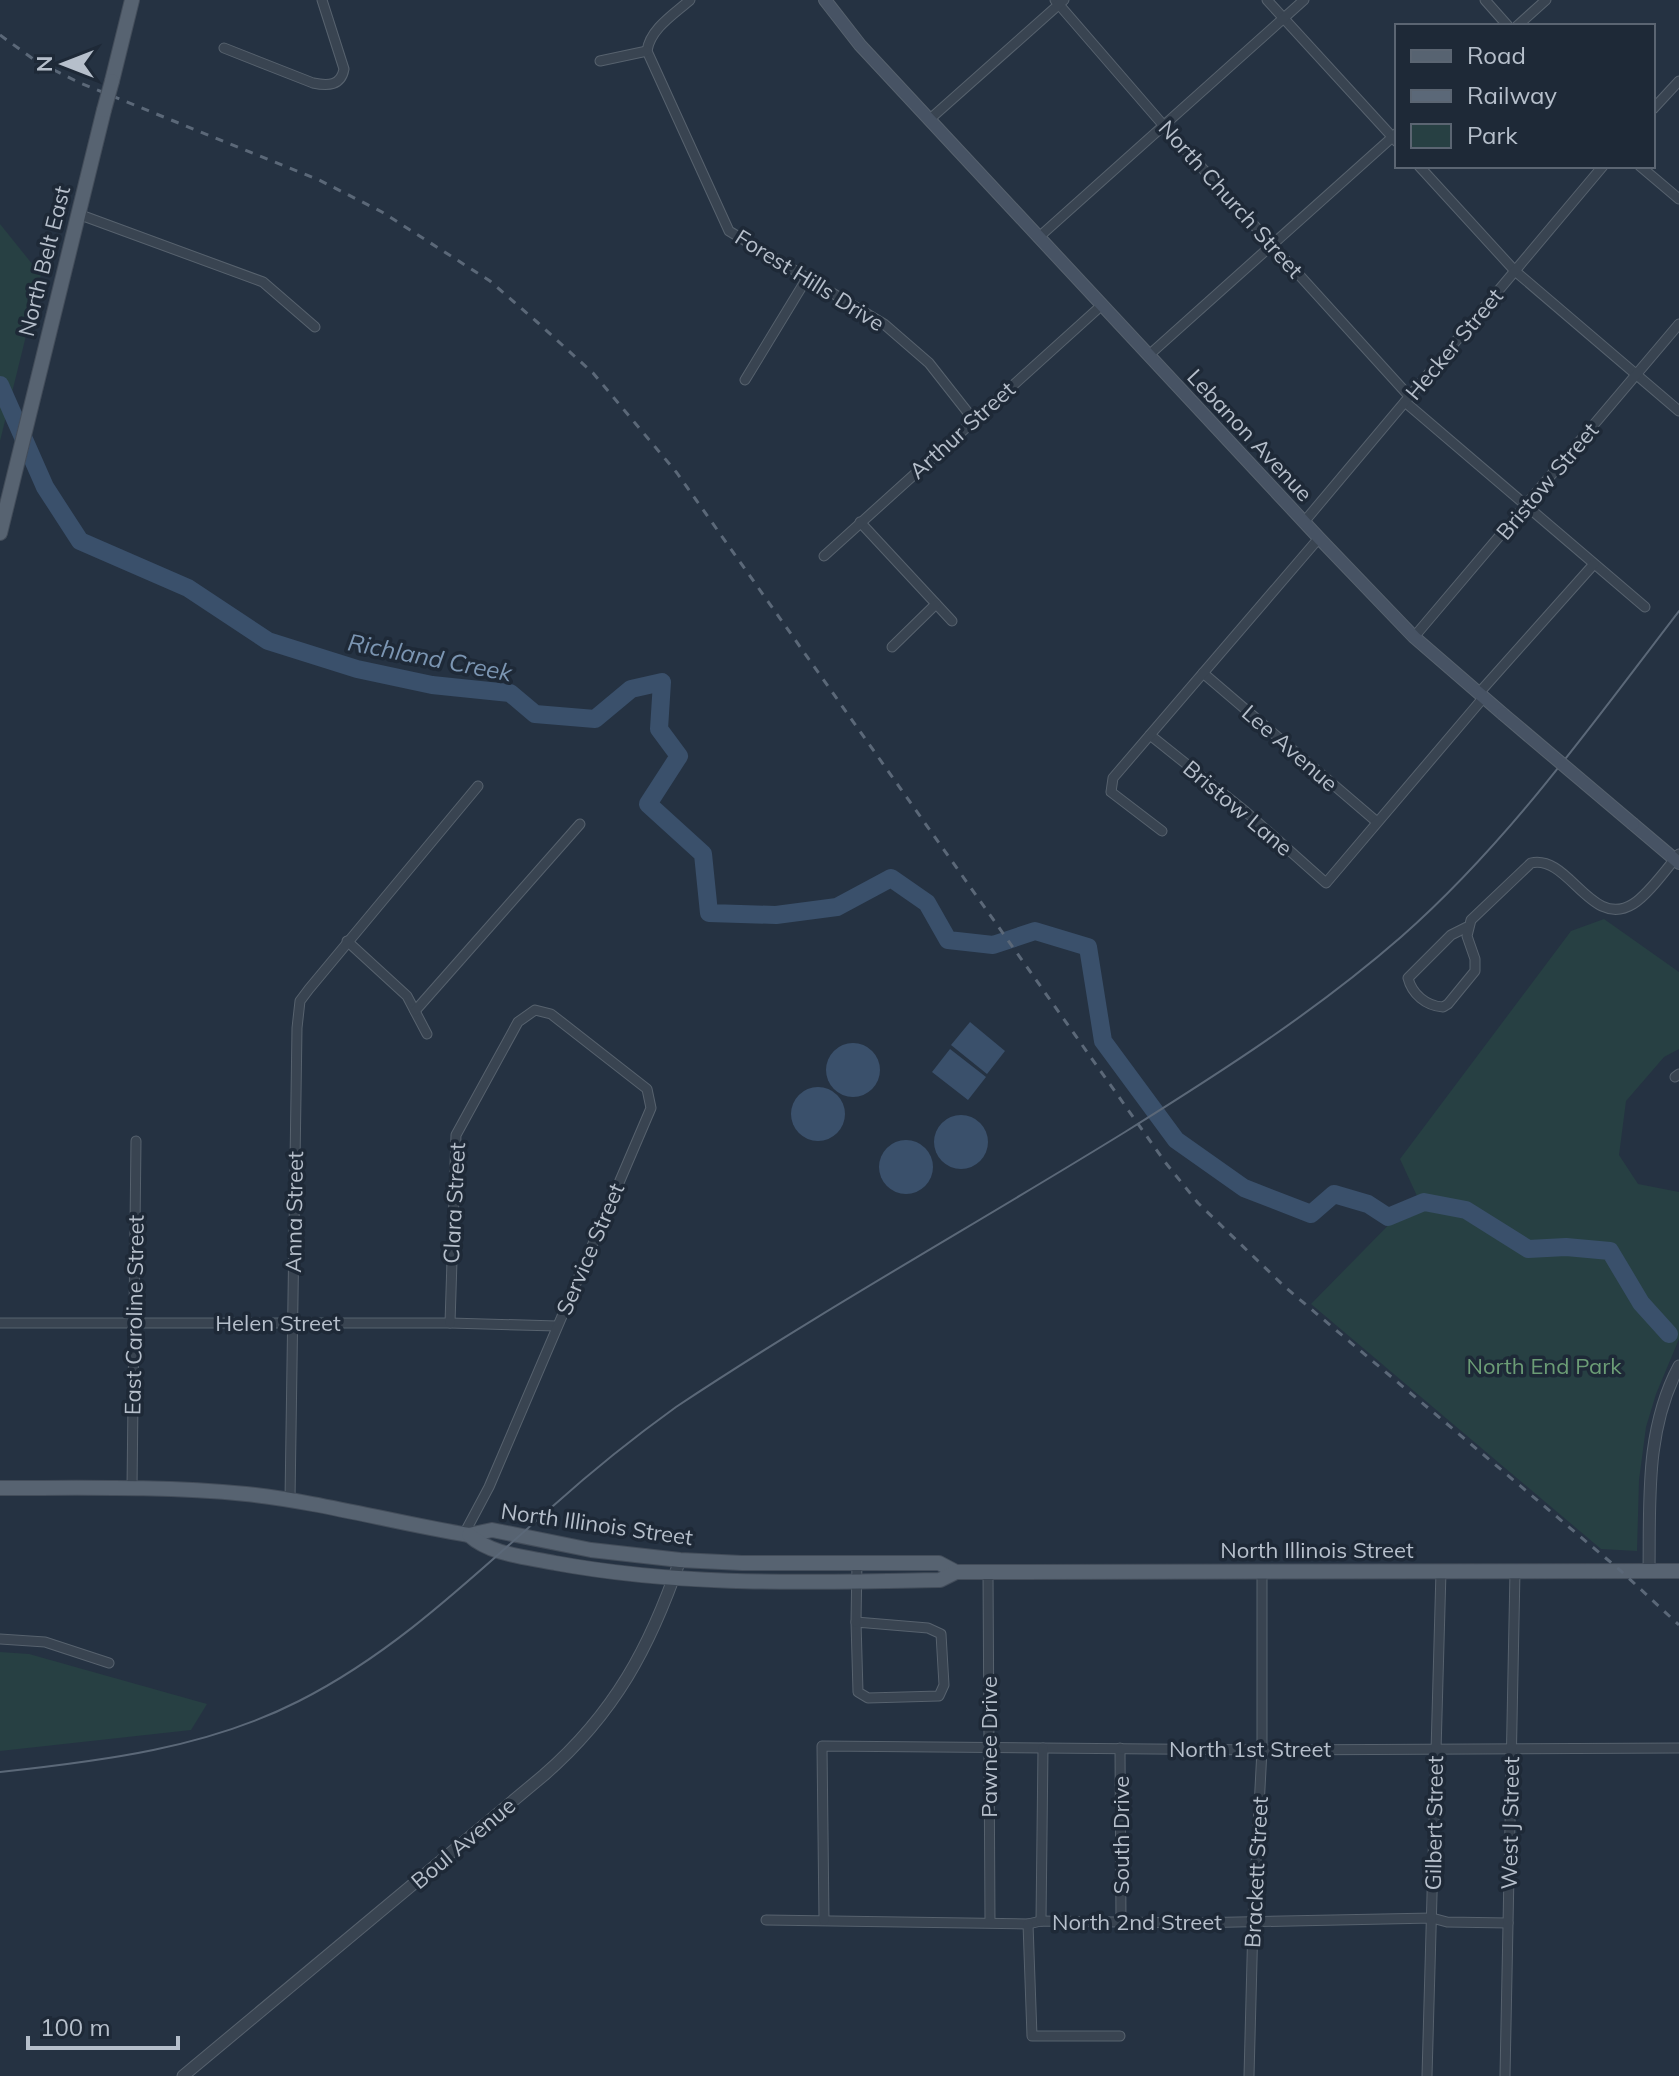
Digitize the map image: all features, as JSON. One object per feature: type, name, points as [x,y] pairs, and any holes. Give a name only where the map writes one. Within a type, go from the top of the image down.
[{"type":"main road","name":"North Belt East","points":[[0,533],[132,0]]},
{"type":"main road","name":"Lebanon Avenue","points":[[825,0],[860,45],[1414,637],[1678,859]]},
{"type":"main road","name":"North Illinois Street","points":[[0,1488],[186,1490],[290,1500],[466,1534],[492,1530],[591,1550],[680,1560],[939,1563],[956,1572]]},
{"type":"main road","name":"North Illinois Street","points":[[466,1534],[488,1548],[525,1557],[673,1580],[940,1580],[956,1572],[1679,1571]]},
{"type":"street","points":[[224,48],[313,83],[327,86],[336,83],[343,77],[344,69],[322,0]]},
{"type":"street","points":[[600,61],[647,51],[648,42],[660,26],[690,0]]},
{"type":"street","points":[[1267,0],[1395,137]]},
{"type":"street","points":[[1039,237],[1304,0]]},
{"type":"street","points":[[1485,0],[1506,24]]},
{"type":"street","points":[[1519,24],[1546,0]]},
{"type":"street","points":[[930,119],[1059,1]]},
{"type":"street","name":"North Church Street","points":[[1059,1],[1164,126],[1407,399],[1525,506],[1645,607]]},
{"type":"street","name":"Forest Hills Drive","points":[[647,51],[729,231],[884,324],[929,363],[973,419]]},
{"type":"street","points":[[1655,107],[1679,81]]},
{"type":"street","points":[[1149,355],[1395,139]]},
{"type":"street","points":[[1421,168],[1515,271],[1679,411]]},
{"type":"street","name":"Hecker Street","points":[[1304,522],[1601,168]]},
{"type":"street","points":[[1642,168],[1679,199]]},
{"type":"street","points":[[78,214],[263,282],[315,327]]},
{"type":"street","points":[[745,380],[807,278]]},
{"type":"street","name":"Arthur Street","points":[[824,556],[1102,305]]},
{"type":"street","name":"Bristow Street","points":[[1414,637],[1679,324]]},
{"type":"street","points":[[860,522],[952,621]]},
{"type":"street","points":[[1162,831],[1111,792],[1113,778],[1319,538]]},
{"type":"street","points":[[1377,822],[1594,564]]},
{"type":"street","points":[[892,647],[936,604]]},
{"type":"street","name":"Lee Avenue","points":[[1203,673],[1377,822]]},
{"type":"street","name":"Bristow Lane","points":[[1150,735],[1245,811],[1326,883],[1377,822]]},
{"type":"street","name":"Anna Street","points":[[290,1500],[297,1028],[300,1001],[478,786]]},
{"type":"street","points":[[415,1011],[580,824]]},
{"type":"street","points":[[1467,927],[1451,935],[1410,974],[1408,983],[1427,1004],[1443,1007],[1448,1004],[1475,971],[1467,927],[1531,863],[1539,861],[1552,866],[1598,905],[1616,908],[1634,904],[1678,859]]},
{"type":"street","points":[[347,941],[407,996],[427,1034]]},
{"type":"street","name":"Clara Street","points":[[450,1323],[456,1135],[518,1022],[535,1010]]},
{"type":"street","name":"Service Street","points":[[466,1534],[651,1108],[647,1089],[551,1014],[535,1010]]},
{"type":"street","name":"East Caroline Street","points":[[132,1488],[136,1141]]},
{"type":"street","name":"Helen Street","points":[[0,1323],[450,1323],[557,1326]]},
{"type":"street","points":[[1649,1571],[1650,1477],[1656,1424],[1679,1366]]},
{"type":"street","name":"Boul Avenue","points":[[183,2076],[577,1744],[600,1720],[627,1680],[680,1560]]},
{"type":"street","points":[[856,1622],[928,1628],[941,1634],[944,1685],[939,1696],[868,1698],[858,1692],[856,1622],[857,1562]]},
{"type":"street","name":"Gilbert Street","points":[[1427,2076],[1441,1571]]},
{"type":"street","name":"West J Street","points":[[1505,2076],[1515,1571]]},
{"type":"street","name":"Pawnee Drive","points":[[988,1572],[990,1921]]},
{"type":"street","name":"Brackett Street","points":[[1249,2076],[1262,1750],[1262,1572]]},
{"type":"street","points":[[0,1639],[45,1642],[109,1663]]},
{"type":"street","name":"North 1st Street","points":[[824,1920],[822,1746],[1262,1750],[1679,1748]]},
{"type":"street","points":[[1041,1921],[1043,1748]]},
{"type":"street","name":"South Drive","points":[[1120,1748],[1121,1923]]},
{"type":"street","name":"North 2nd Street","points":[[766,1920],[990,1921],[1028,1924],[1041,1921],[1253,1922],[1432,1918],[1447,1922],[1508,1923]]},
{"type":"street","points":[[1028,1924],[1032,2036],[1120,2036]]},
{"type":"green space","points":[[0,224],[41,275],[0,441]]},
{"type":"green space","name":"North End Park","points":[[1604,919],[1679,972],[1679,1049],[1664,1057],[1626,1101],[1619,1155],[1638,1184],[1679,1192],[1679,1339],[1646,1427],[1639,1480],[1637,1551],[1601,1549],[1311,1304],[1417,1196],[1400,1159],[1571,931]]},
{"type":"green space","points":[[0,1652],[29,1654],[207,1704],[191,1730],[0,1751]]},
{"type":"water","points":[[970,1022],[1005,1051],[987,1074],[951,1045]]},
{"type":"water","points":[[853,1043],[872,1051],[880,1070],[872,1089],[853,1097],[834,1089],[826,1070],[834,1051]]},
{"type":"water","points":[[950,1049],[986,1077],[968,1100],[932,1072]]},
{"type":"water","points":[[818,1087],[837,1095],[845,1114],[837,1133],[818,1141],[799,1133],[791,1114],[799,1095]]},
{"type":"water","points":[[961,1115],[980,1123],[988,1142],[980,1161],[961,1169],[942,1161],[934,1142],[942,1123]]},
{"type":"water","points":[[906,1140],[925,1148],[933,1167],[925,1186],[906,1194],[887,1186],[879,1167],[887,1148]]},
{"type":"waterway","name":"Richland Creek","points":[[0,385],[45,487],[80,541],[188,588],[268,641],[357,669],[432,685],[510,693],[535,714],[595,719],[631,689],[662,682],[659,729],[679,756],[648,804],[703,854],[709,913],[776,915],[837,907],[891,878],[927,903],[948,940],[993,945],[1035,931],[1088,947],[1103,1041],[1176,1140],[1244,1188],[1311,1214],[1334,1194],[1368,1204],[1388,1217],[1424,1202],[1466,1210],[1528,1249],[1566,1247],[1610,1251],[1641,1303],[1669,1334]]},
{"type":"tram line","points":[[0,1772],[115,1757],[191,1741],[264,1717],[334,1681],[368,1660],[432,1612],[583,1480],[676,1407],[1125,1132],[1267,1040],[1335,991],[1401,937],[1478,862],[1548,781],[1679,611]]},
{"type":"railway","points":[[0,35],[36,61],[80,83],[319,180],[382,212],[490,281],[593,373],[677,473],[1165,1162],[1198,1203],[1285,1287],[1621,1571],[1679,1625]]}]
